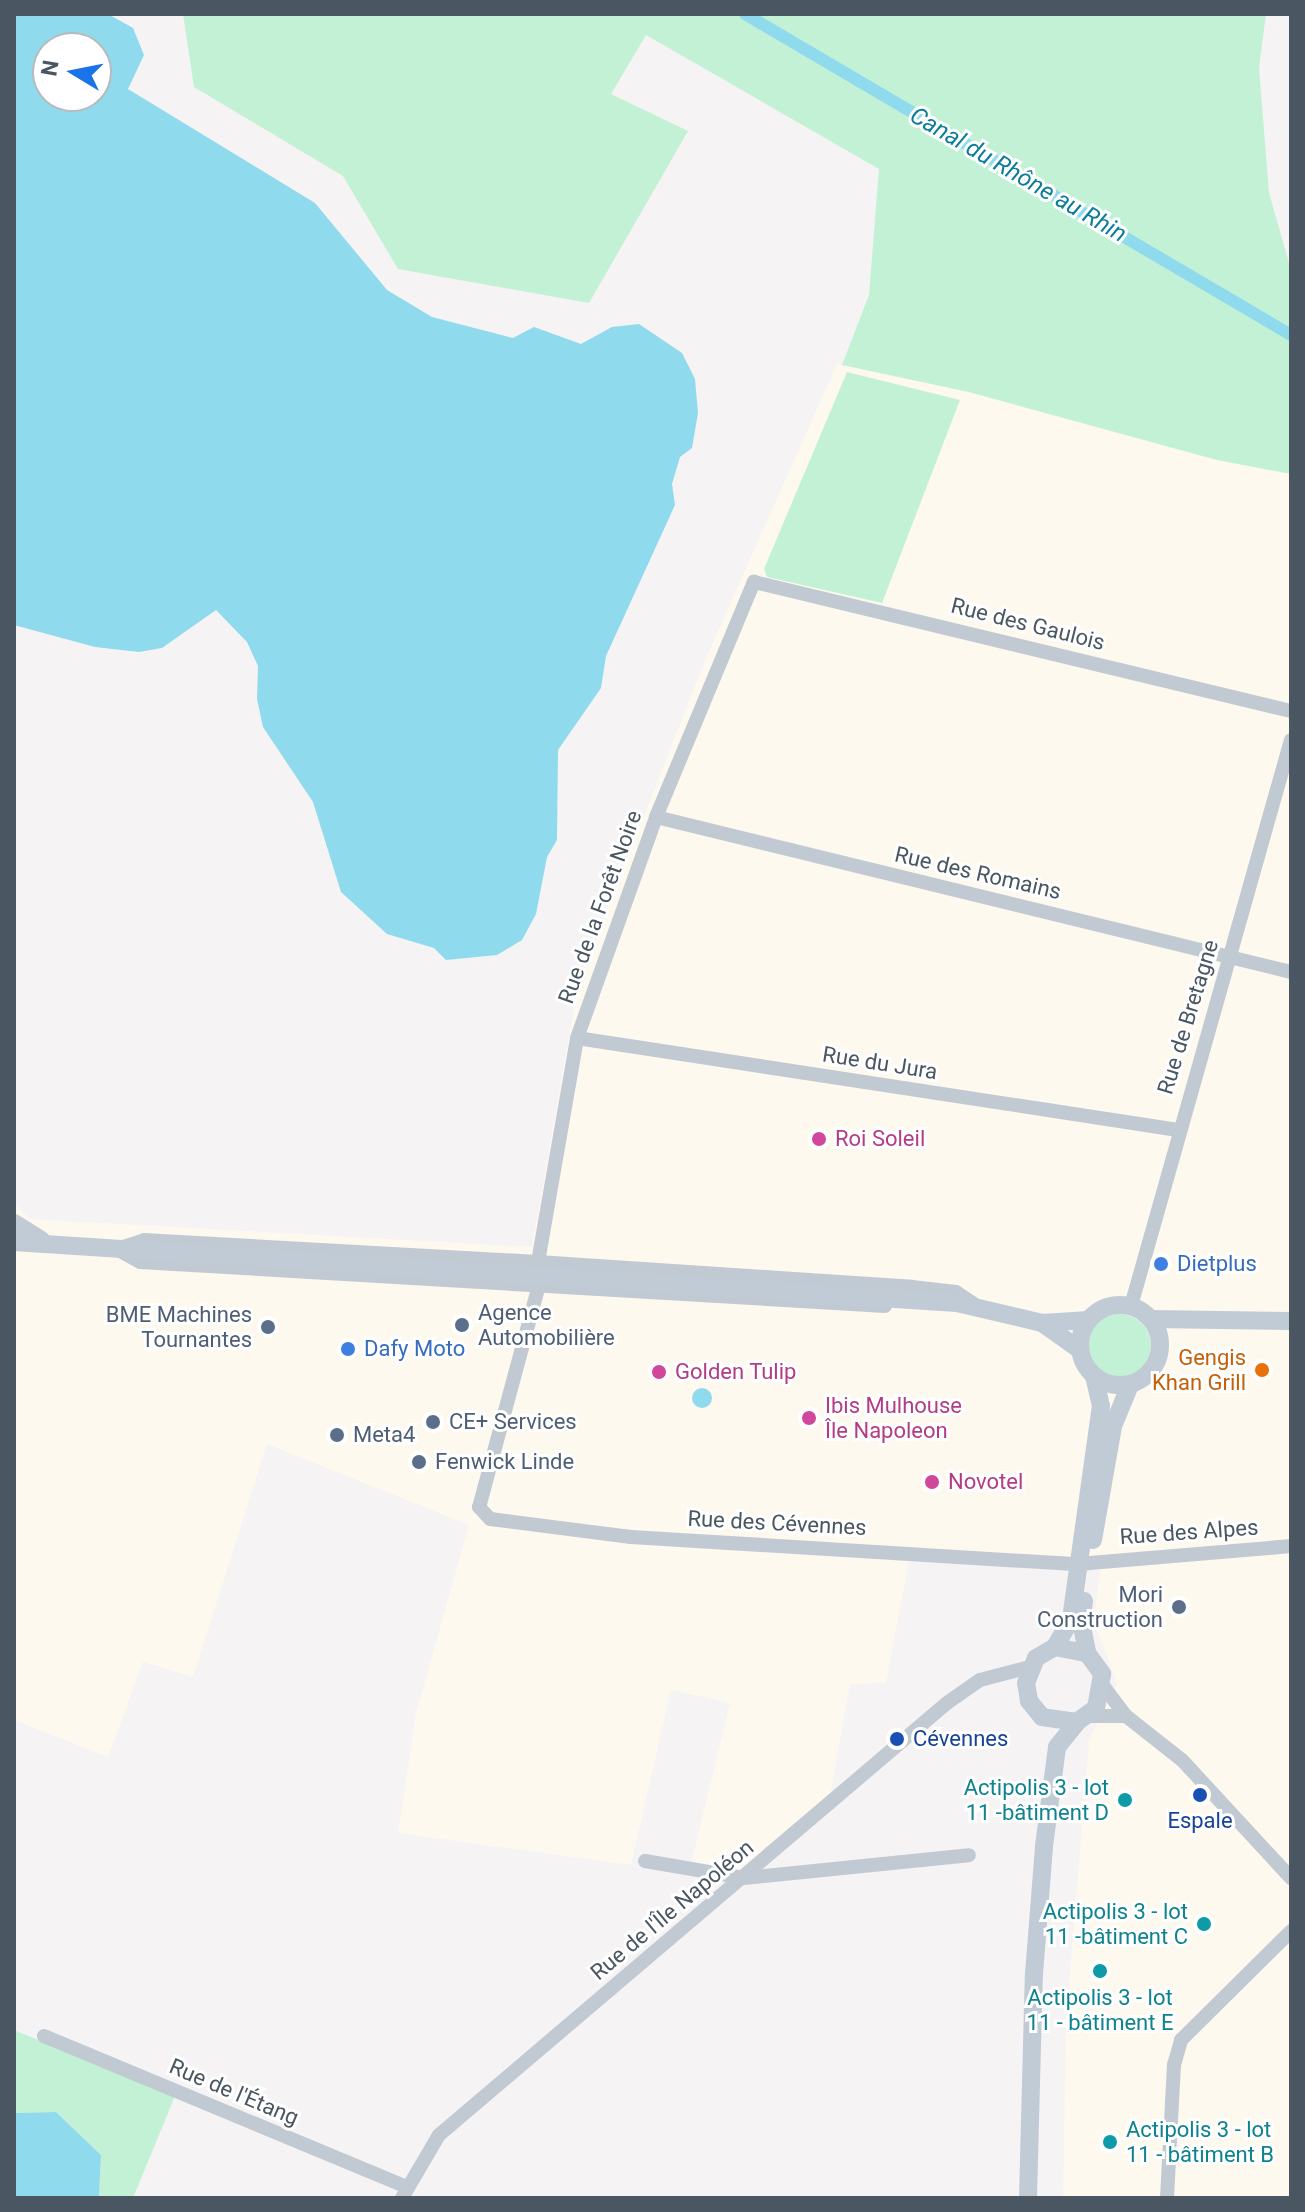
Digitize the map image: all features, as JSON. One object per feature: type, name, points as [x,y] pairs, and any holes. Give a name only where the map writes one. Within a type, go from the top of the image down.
[{"type":"main road","points":[[14,1223],[41,1240]]},
{"type":"main road","points":[[14,1242],[41,1240],[117,1249],[900,1299],[975,1305],[1042,1323],[1089,1320],[1108,1307],[1131,1306],[1151,1319],[1291,1321]]},
{"type":"main road","points":[[1151,1319],[1160,1353]]},
{"type":"main road","points":[[1080,1350],[1089,1320]]},
{"type":"main road","points":[[1094,1376],[1111,1385],[1130,1385],[1149,1373],[1160,1353],[1199,1322]]},
{"type":"main road","points":[[1042,1323],[1080,1350],[1094,1376],[1101,1406],[1081,1621],[1087,1653],[1096,1662],[1104,1687],[1083,1719],[1057,1747]]},
{"type":"main road","points":[[1028,2198],[1034,1974],[1057,1747],[1026,1691],[1030,1667],[1055,1647],[1071,1619],[1113,1426],[1130,1385]]},
{"type":"main road","points":[[1055,1647],[1087,1653]]},
{"type":"main road","points":[[1042,1717],[1083,1719]]},
{"type":"street","name":"Rue des Gaulois","points":[[754,582],[1291,711]]},
{"type":"street","name":"Rue de la Forêt Noire","points":[[538,1262],[577,1038],[656,817],[754,582]]},
{"type":"street","name":"Rue de Bretagne","points":[[1131,1306],[1178,1130],[1291,740]]},
{"type":"street","name":"Rue des Romains","points":[[656,817],[1291,972]]},
{"type":"street","name":"Rue du Jura","points":[[577,1038],[1178,1130]]},
{"type":"street","points":[[117,1249],[144,1240],[538,1262],[912,1287],[956,1292],[975,1305]]},
{"type":"street","points":[[117,1249],[140,1262],[865,1306],[900,1299]]},
{"type":"street","name":"Rue des Cévennes","points":[[539,1285],[479,1507],[490,1519],[631,1537],[1084,1563]]},
{"type":"street","name":"Rue des Alpes","points":[[1084,1563],[1291,1546]]},
{"type":"street","name":"Rue de l'Île Napoléon","points":[[404,2193],[439,2135],[959,1694],[992,1678],[1030,1667]]},
{"type":"street","points":[[992,1678],[1026,1691]]},
{"type":"street","points":[[1104,1687],[1126,1716],[1182,1760],[1291,1878]]},
{"type":"street","points":[[1083,1719],[1126,1716]]},
{"type":"street","points":[[645,1861],[744,1878],[969,1855]]},
{"type":"street","points":[[1167,2198],[1174,2065],[1181,2040],[1291,1931]]},
{"type":"street","name":"Rue de l'Étang","points":[[44,2036],[404,2193]]},
{"type":"shaded area","points":[[837,364],[969,392],[1217,460],[1291,474],[1291,2198],[1063,2198],[1066,2023],[1089,1740],[1117,1684],[1094,1621],[1100,1570],[909,1561],[886,1683],[850,1684],[830,1797],[739,1872],[691,1864],[730,1703],[671,1690],[631,1865],[398,1833],[416,1713],[469,1525],[267,1444],[193,1677],[143,1662],[108,1757],[14,1720],[14,1203],[30,1219],[532,1247],[579,981],[706,658]]},
{"type":"green space","points":[[183,14],[1266,14],[1259,68],[1269,193],[1291,270],[1291,474],[1217,460],[969,392],[842,365],[869,295],[879,169],[646,35],[611,94],[688,131],[589,303],[398,269],[343,176],[194,87]]},
{"type":"green space","points":[[847,372],[960,400],[882,603],[767,577],[764,569]]},
{"type":"green space","points":[[1119,1314],[1131,1316],[1142,1323],[1149,1334],[1149,1358],[1142,1369],[1131,1376],[1119,1378],[1107,1376],[1096,1369],[1089,1358],[1087,1346],[1089,1334],[1096,1323],[1107,1316]]},
{"type":"green space","points":[[14,2030],[175,2096],[133,2198],[99,2198],[101,2155],[56,2112],[14,2113]]},
{"type":"water","points":[[14,14],[108,14],[133,28],[144,55],[128,89],[315,203],[387,290],[432,317],[513,338],[534,327],[581,344],[612,327],[639,324],[682,353],[695,379],[698,413],[692,448],[680,457],[672,484],[675,505],[606,656],[601,688],[558,750],[557,840],[547,857],[536,914],[522,940],[497,955],[446,960],[434,948],[387,934],[341,892],[313,802],[263,727],[257,699],[258,666],[247,642],[216,610],[162,648],[139,652],[95,647],[14,625]]},
{"type":"water","points":[[702,1388],[709,1391],[712,1398],[709,1405],[702,1408],[695,1405],[692,1398],[695,1391]]},
{"type":"water","points":[[56,2112],[101,2155],[99,2198],[14,2198],[14,2113]]},
{"type":"waterway","name":"Canal du Rhône au Rhin","points":[[745,14],[1291,335]]},
{"type":"place","name":"Roi Soleil","points":[[819,1139]]},
{"type":"place","name":"Dietplus","points":[[1161,1264]]},
{"type":"place","name":"Agence Automobilière","points":[[462,1325]]},
{"type":"place","name":"BME Machines Tournantes","points":[[268,1327]]},
{"type":"place","name":"Dafy Moto","points":[[348,1349]]},
{"type":"place","name":"Gengis Khan Grill","points":[[1262,1370]]},
{"type":"place","name":"Golden Tulip","points":[[659,1372]]},
{"type":"place","name":"Ibis Mulhouse Île Napoleon","points":[[809,1418]]},
{"type":"place","name":"CE+ Services","points":[[433,1422]]},
{"type":"place","name":"Meta4","points":[[337,1435]]},
{"type":"place","name":"Fenwick Linde","points":[[419,1462]]},
{"type":"place","name":"Novotel","points":[[932,1482]]},
{"type":"place","name":"Mori Construction","points":[[1179,1607]]},
{"type":"place","name":"Cévennes","points":[[897,1739]]},
{"type":"place","name":"Espale","points":[[1200,1795]]},
{"type":"place","name":"Actipolis 3 - lot 11 -bâtiment D","points":[[1125,1800]]},
{"type":"place","name":"Actipolis 3 - lot 11 -bâtiment C","points":[[1204,1924]]},
{"type":"place","name":"Actipolis 3 - lot 11 - bâtiment E","points":[[1100,1971]]},
{"type":"place","name":"Actipolis 3 - lot 11 - bâtiment B","points":[[1110,2142]]}]
